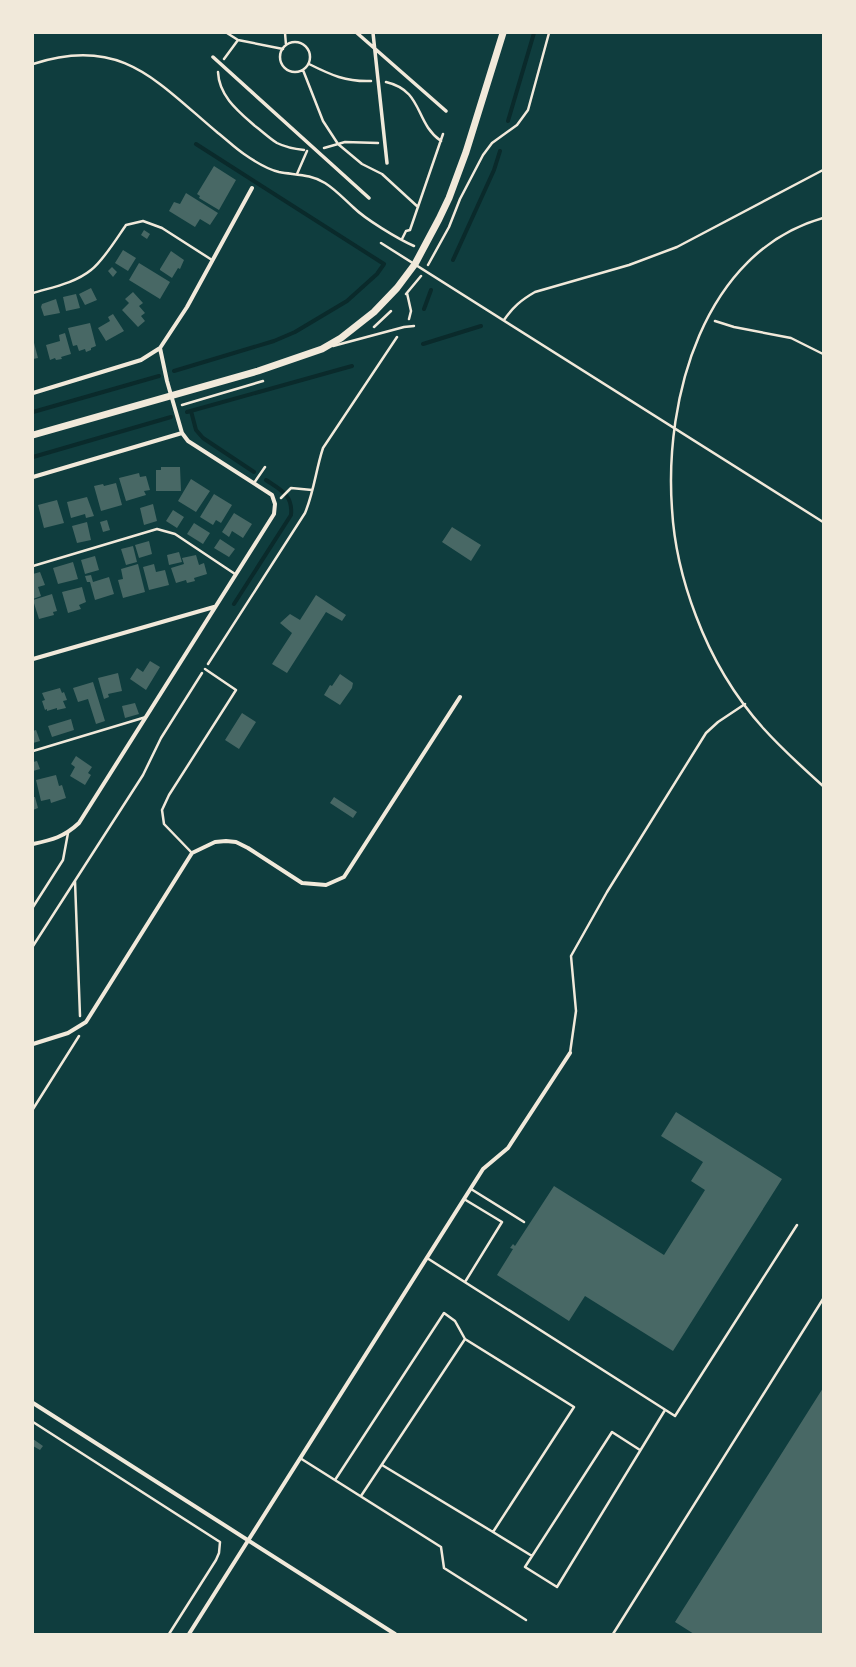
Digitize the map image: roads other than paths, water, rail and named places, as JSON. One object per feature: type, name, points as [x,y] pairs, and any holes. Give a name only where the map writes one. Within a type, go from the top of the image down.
[{"type":"street","points":[[357,33],[446,111]]},
{"type":"street","points":[[373,33],[387,162]]},
{"type":"street","points":[[33,435],[258,371],[322,349],[341,338],[374,312],[397,288],[415,264],[424,250],[449,198],[468,144],[502,33]]},
{"type":"street","points":[[214,57],[369,198]]},
{"type":"street","points":[[33,393],[141,360],[160,348],[188,307],[252,188]]},
{"type":"street","points":[[33,844],[52,840],[68,833],[79,823],[274,514],[275,504],[272,495],[188,441],[182,433],[160,348]]},
{"type":"street","points":[[33,477],[182,433]]},
{"type":"street","points":[[33,659],[215,607]]},
{"type":"street","points":[[33,1044],[68,1033],[86,1022],[192,853],[215,842],[236,842],[248,848],[302,883],[326,885],[344,877],[460,697]]},
{"type":"street","points":[[189,1634],[483,1169],[508,1148],[570,1053]]},
{"type":"street","points":[[33,1403],[396,1634]]},
{"type":"lane","points":[[504,320],[513,307],[522,299],[534,292],[629,265],[677,247],[823,170]]},
{"type":"lane","points":[[823,218],[791,230],[760,250],[734,276],[720,295],[706,320],[689,364],[681,394],[675,427],[671,477],[672,510],[676,544],[685,583],[696,616],[711,650],[745,704],[764,729],[823,786]]},
{"type":"lane","points":[[33,293],[66,284],[92,270],[111,247],[126,225],[143,221],[162,228],[213,261]]},
{"type":"lane","points":[[381,243],[675,427],[823,522]]},
{"type":"lane","points":[[322,349],[404,327],[414,326]]},
{"type":"lane","points":[[254,483],[265,466]]},
{"type":"lane","points":[[33,566],[157,530],[175,534],[235,574]]},
{"type":"lane","points":[[192,853],[164,824],[162,810],[169,795],[236,690],[205,668]]},
{"type":"lane","points":[[570,1053],[576,1011],[572,956],[607,892],[706,733],[718,722],[745,704]]},
{"type":"lane","points":[[33,751],[146,717]]},
{"type":"lane","points":[[33,907],[63,860],[68,833]]},
{"type":"lane","points":[[471,1189],[524,1222]]},
{"type":"lane","points":[[464,1199],[502,1222],[465,1282]]},
{"type":"lane","points":[[427,1258],[675,1416],[797,1225]]},
{"type":"lane","points":[[613,1634],[823,1299]]},
{"type":"lane","points":[[335,1480],[444,1313],[455,1321],[465,1339],[574,1406],[494,1532]]},
{"type":"lane","points":[[361,1496],[465,1339]]},
{"type":"lane","points":[[640,1450],[612,1432],[525,1568],[557,1587],[666,1410]]},
{"type":"lane","points":[[300,1458],[442,1547],[444,1568],[526,1620]]},
{"type":"lane","points":[[382,1465],[532,1556]]},
{"type":"waterway","points":[[508,121],[534,33]]},
{"type":"waterway","points":[[174,371],[274,341],[295,332],[347,301],[377,274],[384,264],[196,144]]},
{"type":"waterway","points":[[453,260],[494,170],[500,151]]},
{"type":"waterway","points":[[424,309],[431,290]]},
{"type":"waterway","points":[[423,344],[481,326]]},
{"type":"waterway","points":[[187,412],[352,366]]},
{"type":"waterway","points":[[33,412],[159,376]]},
{"type":"waterway","points":[[191,411],[196,430],[203,438],[254,472]]},
{"type":"waterway","points":[[33,457],[171,417]]},
{"type":"waterway","points":[[234,604],[291,515],[290,502],[288,498],[281,490],[266,480]]}]
